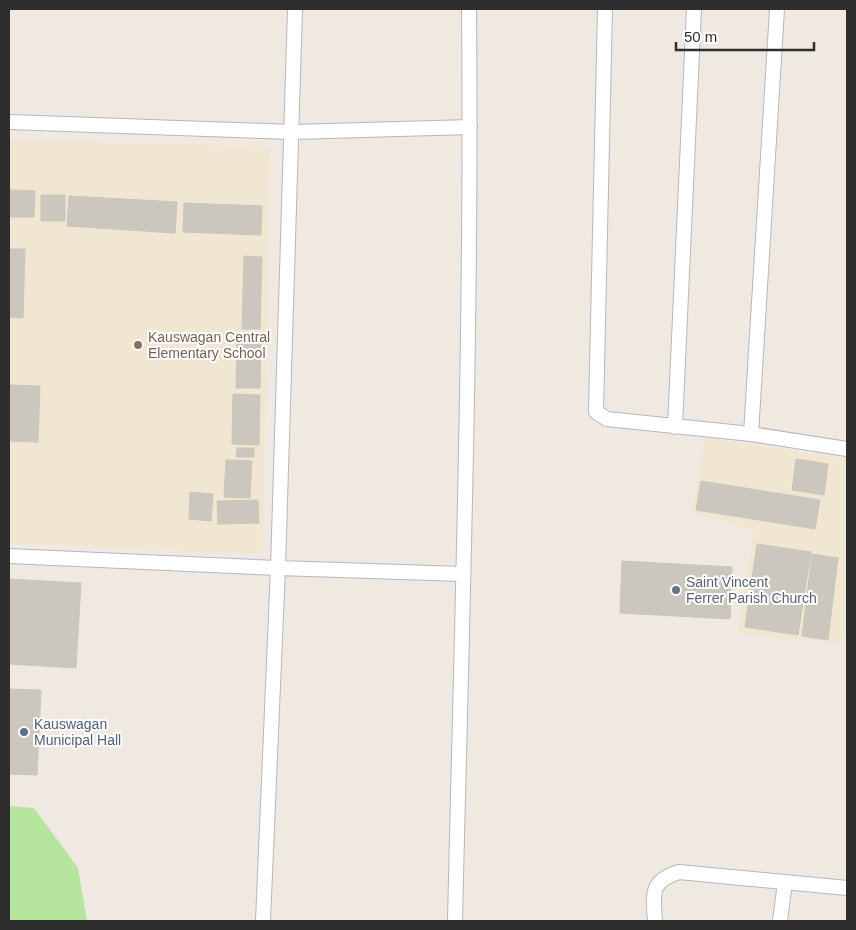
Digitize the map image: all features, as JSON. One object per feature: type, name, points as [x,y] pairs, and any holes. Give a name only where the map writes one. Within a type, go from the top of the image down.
[{"type":"street","points":[[263,921],[278,568],[293,132],[295,9]]},
{"type":"street","points":[[455,921],[464,574],[470,128],[469,9]]},
{"type":"street","points":[[605,9],[595,406],[600,416],[607,419],[751,434],[847,450]]},
{"type":"street","points":[[675,427],[694,9]]},
{"type":"street","points":[[751,434],[778,9]]},
{"type":"street","points":[[9,122],[293,132],[470,128]]},
{"type":"street","points":[[9,556],[464,574]]},
{"type":"street","points":[[656,921],[653,895],[657,885],[665,876],[679,872],[847,888]]},
{"type":"street","points":[[780,921],[785,882]]},
{"type":"shaded area","name":"Kauswagan Central Elementary School","points":[[9,140],[270,147],[263,554],[9,543]]},
{"type":"shaded area","points":[[705,438],[847,459],[847,626],[843,643],[737,633],[754,530],[692,512]]},
{"type":"green space","points":[[9,806],[34,808],[78,868],[87,921],[9,921]]},
{"type":"building","points":[[9,190],[35,191],[34,217],[9,217]]},
{"type":"building","points":[[41,195],[65,195],[65,221],[41,221]]},
{"type":"building","points":[[69,196],[177,202],[175,233],[67,226]]},
{"type":"building","points":[[184,203],[262,206],[261,235],[183,232]]},
{"type":"building","points":[[9,249],[25,249],[23,318],[9,317]]},
{"type":"building","points":[[244,256],[262,257],[260,329],[242,329]]},
{"type":"building","points":[[237,334],[261,335],[260,388],[236,388]]},
{"type":"building","points":[[9,385],[40,386],[38,442],[9,441]]},
{"type":"building","points":[[233,394],[260,395],[259,445],[232,444]]},
{"type":"building","points":[[237,448],[254,448],[254,457],[236,457]]},
{"type":"building","points":[[796,459],[828,464],[824,495],[792,490]]},
{"type":"building","points":[[226,460],[252,461],[250,498],[224,497]]},
{"type":"building","points":[[701,481],[820,500],[815,529],[696,510]]},
{"type":"building","points":[[190,492],[213,494],[211,521],[189,519]]},
{"type":"building","points":[[258,500],[259,523],[218,524],[217,501]]},
{"type":"building","points":[[757,544],[811,552],[798,635],[745,627]]},
{"type":"building","points":[[812,554],[838,558],[828,640],[802,636]]},
{"type":"building","name":"Saint Vincent Ferrer Parish Church","points":[[622,561],[732,567],[730,619],[620,613]]},
{"type":"building","points":[[9,579],[81,583],[76,668],[9,664]]},
{"type":"building","name":"Kauswagan Municipal Hall","points":[[9,689],[41,690],[37,775],[9,774]]},
{"type":"place","name":"Kauswagan Central Elementary School","points":[[138,345]]},
{"type":"place","name":"Saint Vincent Ferrer Parish Church","points":[[676,590]]},
{"type":"place","name":"Kauswagan Municipal Hall","points":[[24,732]]}]
